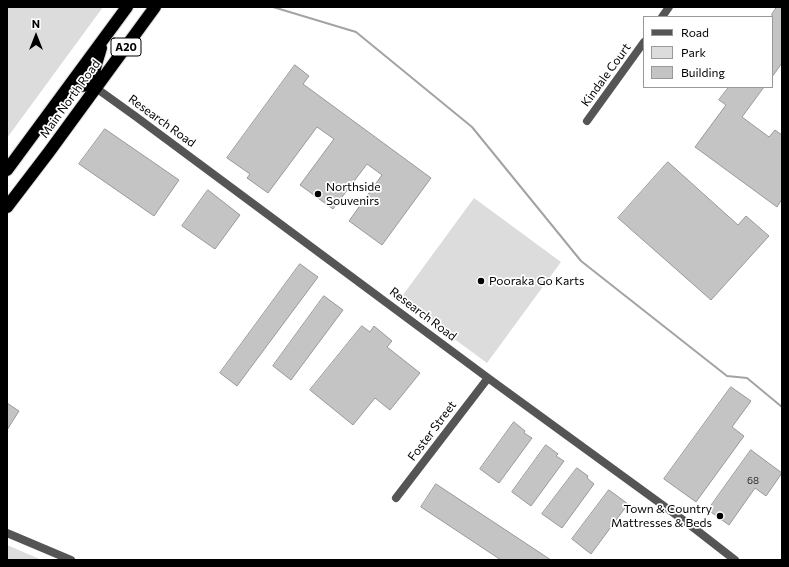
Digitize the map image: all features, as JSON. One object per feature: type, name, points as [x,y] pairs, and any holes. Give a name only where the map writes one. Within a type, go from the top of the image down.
[{"type":"highway","name":"Main North Road","points":[[7,170],[127,7]]},
{"type":"highway","name":"Main North Road","points":[[7,207],[53,147],[155,7]]},
{"type":"highway","points":[[96,88],[94,81],[95,68],[103,40]]},
{"type":"highway","points":[[62,95],[84,85],[89,85],[96,88]]},
{"type":"street","points":[[663,16],[669,7]]},
{"type":"street","name":"Kindale Court","points":[[587,121],[643,43]]},
{"type":"street","name":"Research Road","points":[[96,88],[488,378],[690,525],[735,560]]},
{"type":"street","name":"Foster Street","points":[[396,498],[488,378]]},
{"type":"street","points":[[7,533],[71,560]]},
{"type":"green space","points":[[7,7],[103,7],[7,138]]},
{"type":"green space","name":"Pooraka Go Karts","points":[[474,198],[561,262],[487,363],[400,299]]},
{"type":"green space","points":[[7,545],[42,560],[7,560]]},
{"type":"building","points":[[777,7],[782,7],[782,63],[773,76],[773,16],[772,14]]},
{"type":"building","points":[[295,65],[309,76],[303,84],[431,178],[382,245],[349,221],[382,175],[367,164],[333,209],[300,185],[334,139],[317,127],[268,193],[247,178],[250,174],[227,158]]},
{"type":"building","points":[[728,88],[763,88],[742,117],[769,137],[775,130],[782,135],[782,199],[777,207],[695,147],[726,105],[719,100]]},
{"type":"building","points":[[105,129],[179,180],[154,216],[79,164]]},
{"type":"building","points":[[668,162],[738,225],[746,216],[769,236],[711,300],[618,218]]},
{"type":"building","points":[[208,190],[240,215],[215,249],[182,226]]},
{"type":"building","points":[[300,264],[318,277],[237,386],[220,373]]},
{"type":"building","points":[[324,296],[343,310],[291,380],[273,366]]},
{"type":"building","points":[[362,326],[370,332],[374,326],[392,341],[387,347],[420,373],[390,410],[375,398],[353,425],[310,390]]},
{"type":"building","points":[[731,387],[751,401],[732,427],[744,436],[696,502],[664,479]]},
{"type":"building","points":[[7,403],[19,411],[7,430]]},
{"type":"building","points":[[514,422],[525,431],[524,433],[532,438],[499,483],[480,469]]},
{"type":"building","points":[[546,445],[558,454],[556,456],[564,461],[531,506],[512,492]]},
{"type":"building","points":[[751,450],[782,473],[766,496],[755,488],[729,525],[708,510]]},
{"type":"building","points":[[577,468],[588,476],[587,478],[594,484],[562,528],[542,514]]},
{"type":"building","points":[[436,484],[551,560],[501,560],[421,507]]},
{"type":"building","points":[[609,490],[628,504],[591,554],[572,539]]},
{"type":"waterway","points":[[273,7],[356,32],[472,127],[581,261],[727,376],[747,378],[782,407]]},
{"type":"place","name":"Northside Souvenirs","points":[[318,194]]},
{"type":"place","name":"Pooraka Go Karts","points":[[481,281]]},
{"type":"place","name":"Town & Country Mattresses & Beds","points":[[720,516]]}]
